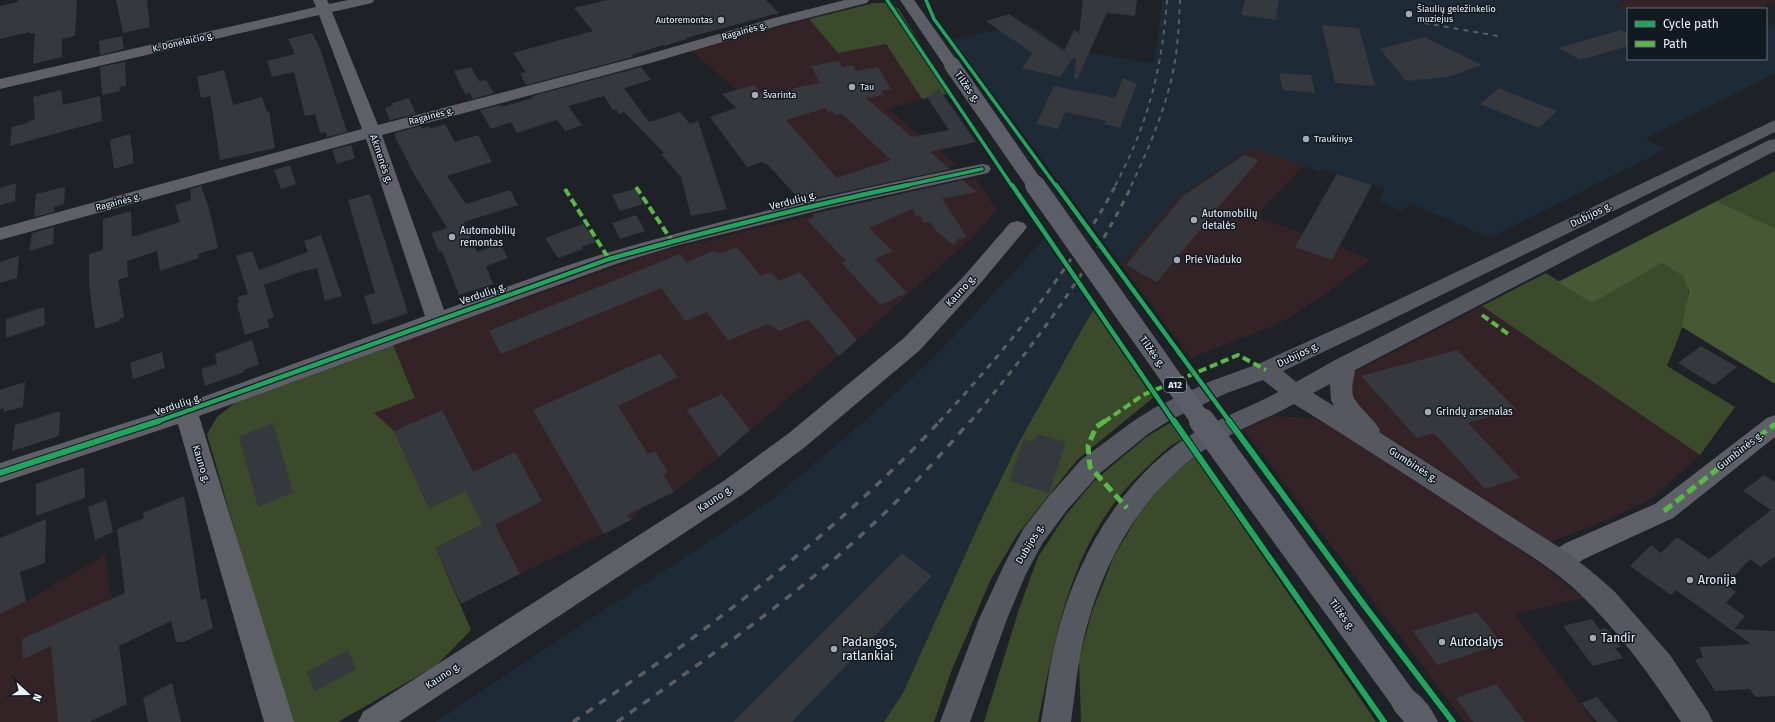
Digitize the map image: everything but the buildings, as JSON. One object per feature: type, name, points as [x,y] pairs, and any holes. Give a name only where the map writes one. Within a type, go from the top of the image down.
[{"type":"highway","name":"Tilžės g.","points":[[907,0],[1154,355],[1411,711],[1423,722]]},
{"type":"main road","name":"Dubijos g.","points":[[956,722],[993,619],[1014,571],[1033,536],[1058,503],[1090,467],[1140,428],[1162,414],[1219,388],[1266,370],[1683,171],[1775,125]]},
{"type":"main road","name":"Dubijos g.","points":[[1056,722],[1070,639],[1090,577],[1107,540],[1127,508],[1155,475],[1193,445],[1296,394],[1345,365],[1775,144]]},
{"type":"main road","points":[[1345,365],[1341,384],[1342,400],[1382,446]]},
{"type":"main road","name":"Gumbinės g.","points":[[1266,370],[1296,394],[1382,446],[1559,561],[1606,601],[1660,666],[1698,722]]},
{"type":"street","name":"K. Donelaičio g.","points":[[0,84],[322,5],[367,0]]},
{"type":"street","name":"Ragainės g.","points":[[0,234],[372,132],[648,59],[779,21],[862,0]]},
{"type":"street","name":"Akmenės g.","points":[[322,5],[372,132],[437,320]]},
{"type":"street","name":"Verdulių g.","points":[[0,473],[186,412],[437,320],[610,259],[672,241],[828,202],[982,169]]},
{"type":"street","name":"Kauno g.","points":[[372,722],[734,487],[797,440],[912,344],[972,280],[1017,227]]},
{"type":"street","name":"Kauno g.","points":[[186,412],[279,722]]},
{"type":"street","name":"Gumbinės g.","points":[[1559,561],[1575,551],[1664,511],[1775,424]]},
{"type":"shaded area","points":[[1162,0],[1624,0],[1616,5],[1627,11],[1627,60],[1767,60],[1767,22],[1775,26],[1775,73],[1645,139],[1666,149],[1490,238],[1410,203],[1403,211],[1379,201],[1385,189],[1322,169],[1320,172],[1254,147],[1179,196],[1121,264],[952,39],[1028,24],[1063,48],[1154,64]]},
{"type":"shaded area","points":[[1624,0],[1775,0],[1775,2],[1760,8],[1627,8],[1627,11],[1616,5]]},
{"type":"shaded area","points":[[809,19],[838,53],[886,44],[922,99],[888,109],[957,165],[826,193],[737,90],[690,50]]},
{"type":"shaded area","points":[[1254,147],[1304,165],[1262,210],[1260,218],[1343,248],[1370,260],[1327,293],[1280,323],[1191,358],[1121,264],[1179,196]]},
{"type":"shaded area","points":[[975,178],[997,209],[979,231],[857,340],[719,457],[674,492],[643,507],[631,520],[461,604],[436,548],[483,525],[429,508],[373,413],[415,397],[393,345],[657,252]]},
{"type":"shaded area","points":[[1045,237],[1094,309],[1017,446],[979,524],[903,693],[884,722],[435,722],[774,498],[875,412],[932,359]]},
{"type":"shaded area","points":[[1482,306],[1700,455],[1651,499],[1609,519],[1551,542],[1379,431],[1361,416],[1349,386],[1353,373]]},
{"type":"shaded area","points":[[1274,416],[1312,418],[1336,428],[1536,561],[1584,598],[1515,615],[1594,722],[1465,722],[1244,430]]},
{"type":"shaded area","points":[[105,555],[127,704],[89,722],[0,722],[0,574],[18,566],[26,601]]},
{"type":"green space","points":[[874,3],[886,3],[898,8],[935,68],[931,69],[948,94],[922,99],[886,44],[838,53],[809,19]]},
{"type":"green space","points":[[1775,171],[1775,228],[1717,201]]},
{"type":"green space","points":[[1717,201],[1775,228],[1775,384],[1682,327],[1689,292],[1683,276],[1662,263],[1592,303],[1558,282]]},
{"type":"green space","points":[[1662,263],[1683,276],[1687,285],[1688,296],[1684,321],[1667,366],[1735,407],[1700,455],[1482,306],[1546,273],[1592,302]]},
{"type":"green space","points":[[1094,309],[1154,397],[1077,460],[1017,535],[991,579],[951,672],[934,722],[884,722],[903,693],[979,524],[1017,446]]},
{"type":"green space","points":[[393,345],[415,398],[374,413],[394,431],[429,508],[466,491],[483,524],[436,548],[471,630],[437,665],[338,722],[290,722],[207,434],[217,417],[236,402]]},
{"type":"green space","points":[[1171,422],[1183,439],[1162,453],[1143,471],[1119,498],[1099,526],[1083,556],[1061,620],[1052,654],[1038,722],[984,722],[1019,609],[1038,557],[1065,516],[1093,482],[1145,438]]},
{"type":"green space","points":[[1195,457],[1376,722],[1081,722],[1079,660],[1092,612],[1114,556],[1139,514],[1166,480]]},
{"type":"railway","points":[[1115,186],[1127,163],[1152,96],[1165,25],[1167,0]]},
{"type":"railway","points":[[1131,186],[1156,128],[1171,82],[1179,26],[1180,0]]},
{"type":"railway","points":[[1424,23],[1498,36]]},
{"type":"railway","points":[[939,422],[988,367],[1035,309],[1078,249],[1116,185]]},
{"type":"railway","points":[[970,422],[1037,338],[1078,279],[1098,248],[1132,185]]},
{"type":"railway","points":[[573,722],[675,651],[779,570],[847,513],[940,421]]},
{"type":"railway","points":[[617,722],[740,634],[829,564],[902,496],[930,467],[970,421]]},
{"type":"marked path","points":[[636,187],[672,241]]},
{"type":"marked path","points":[[565,189],[609,259]]},
{"type":"marked path","points":[[1482,315],[1511,336]]},
{"type":"marked path","points":[[1127,508],[1090,467],[1088,446],[1096,427],[1143,395],[1238,355],[1266,370]]},
{"type":"marked path","points":[[1664,511],[1775,424]]},
{"type":"cycle path","points":[[887,0],[1101,317],[1384,722]]},
{"type":"cycle path","points":[[926,0],[934,19],[1364,605],[1453,722]]},
{"type":"cycle path","points":[[0,473],[186,412],[609,259],[672,241],[828,202],[982,169]]},
{"type":"place","name":"Šiaulių geležinkelio muziejus","points":[[1409,14]]},
{"type":"place","name":"Autoremontas","points":[[721,20]]},
{"type":"place","name":"Tau","points":[[852,87]]},
{"type":"place","name":"Švarinta","points":[[755,95]]},
{"type":"place","name":"Traukinys","points":[[1306,139]]},
{"type":"place","name":"Automobilių detalės","points":[[1194,220]]},
{"type":"place","name":"Automobilių remontas","points":[[452,237]]},
{"type":"place","name":"Prie Viaduko","points":[[1177,260]]},
{"type":"place","name":"Grindų arsenalas","points":[[1428,412]]},
{"type":"place","name":"Aronija","points":[[1690,580]]},
{"type":"place","name":"Tandir","points":[[1593,638]]},
{"type":"place","name":"Autodalys","points":[[1442,642]]},
{"type":"place","name":"Padangos, ratlankiai","points":[[834,649]]}]
